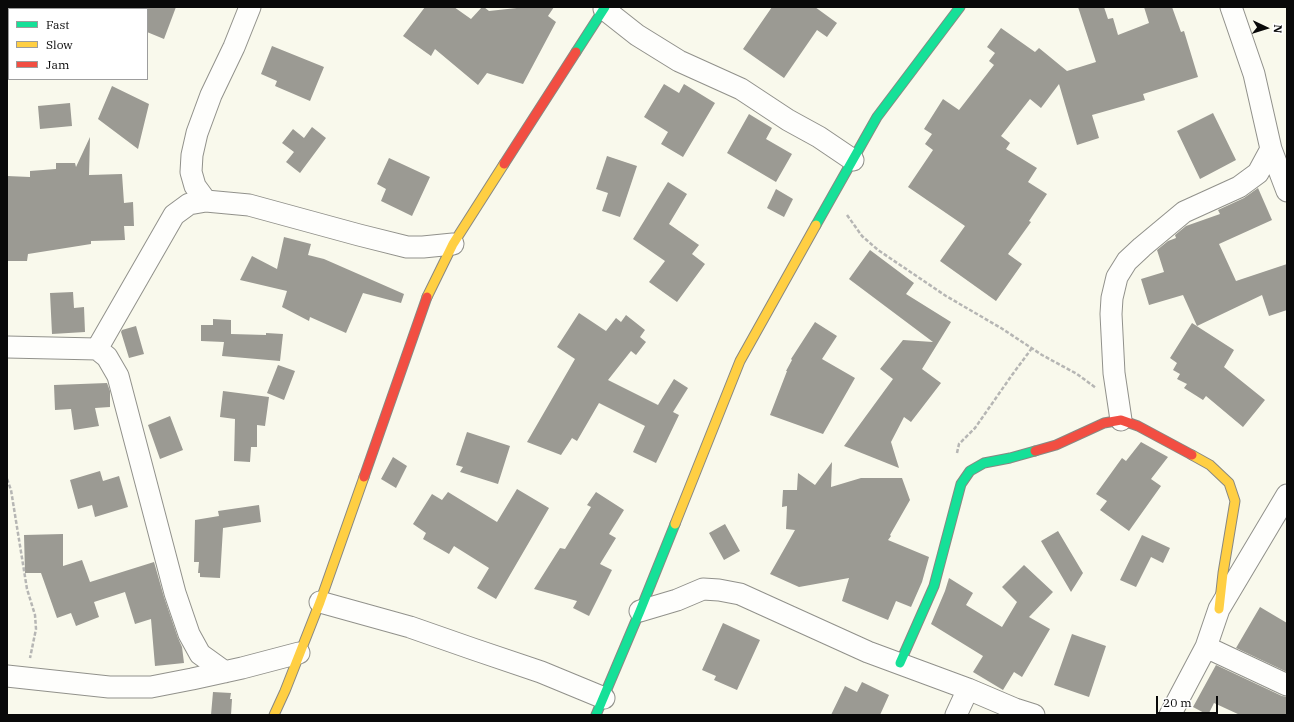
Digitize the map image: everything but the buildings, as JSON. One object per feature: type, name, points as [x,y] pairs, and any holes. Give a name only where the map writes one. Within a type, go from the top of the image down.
[{"type":"street","points":[[206,201],[195,186],[191,172],[197,133],[211,95],[234,47],[250,7]]},
{"type":"street","points":[[320,602],[410,627],[541,672],[600,707],[740,361],[835,189],[877,117],[960,7]]},
{"type":"street","points":[[1231,7],[1254,74],[1271,150],[1287,191]]},
{"type":"street","points":[[274,715],[285,692],[320,602],[425,300],[453,244],[604,8],[637,35],[679,61],[741,89],[853,160]]},
{"type":"street","points":[[1121,416],[1114,373],[1112,314],[1112,298],[1117,277],[1127,261],[1184,212],[1239,187],[1258,173],[1271,150]]},
{"type":"street","points":[[97,349],[174,215],[190,204],[206,201],[249,205],[407,247],[453,244]]},
{"type":"street","points":[[7,347],[97,349],[107,357],[118,376],[175,593],[188,634],[200,654],[225,672]]},
{"type":"street","points":[[900,663],[934,586],[960,484],[970,471],[984,463],[1010,458],[1056,445],[1121,416]]},
{"type":"street","points":[[1121,416],[1210,465],[1229,483],[1235,501],[1223,573],[1219,609]]},
{"type":"street","points":[[1159,715],[1173,709],[1206,647],[1219,609],[1287,495]]},
{"type":"street","points":[[640,611],[677,600],[703,589],[720,590],[740,594],[868,652],[1034,715]]},
{"type":"street","points":[[1206,647],[1287,685]]},
{"type":"street","points":[[16,677],[109,688],[151,687],[225,672],[299,653]]},
{"type":"street","points":[[956,715],[968,689]]},
{"type":"path","points":[[835,189],[848,217],[862,236],[878,250],[946,296],[1076,374],[1104,394],[1121,416]]},
{"type":"path","points":[[960,484],[955,474],[954,464],[960,444],[975,428],[1032,348]]},
{"type":"path","points":[[7,479],[11,490],[27,589],[35,615],[36,629],[16,677]]},
{"type":"traffic: fast","points":[[576,52],[605,7]]},
{"type":"traffic: fast","points":[[816,225],[877,117],[960,7]]},
{"type":"traffic: fast","points":[[900,663],[934,586],[961,484],[970,471],[984,463],[1035,451]]},
{"type":"traffic: fast","points":[[596,715],[675,524]]},
{"type":"traffic: slow","points":[[427,297],[453,244],[504,164]]},
{"type":"traffic: slow","points":[[675,524],[740,361],[816,225]]},
{"type":"traffic: slow","points":[[1192,455],[1210,465],[1229,483],[1235,501],[1223,573],[1219,609]]},
{"type":"traffic: slow","points":[[274,715],[320,602],[364,477]]},
{"type":"traffic: jam","points":[[504,164],[576,52]]},
{"type":"traffic: jam","points":[[364,477],[427,297]]},
{"type":"traffic: jam","points":[[1035,451],[1056,445],[1104,423],[1121,420],[1138,426],[1192,455]]}]
